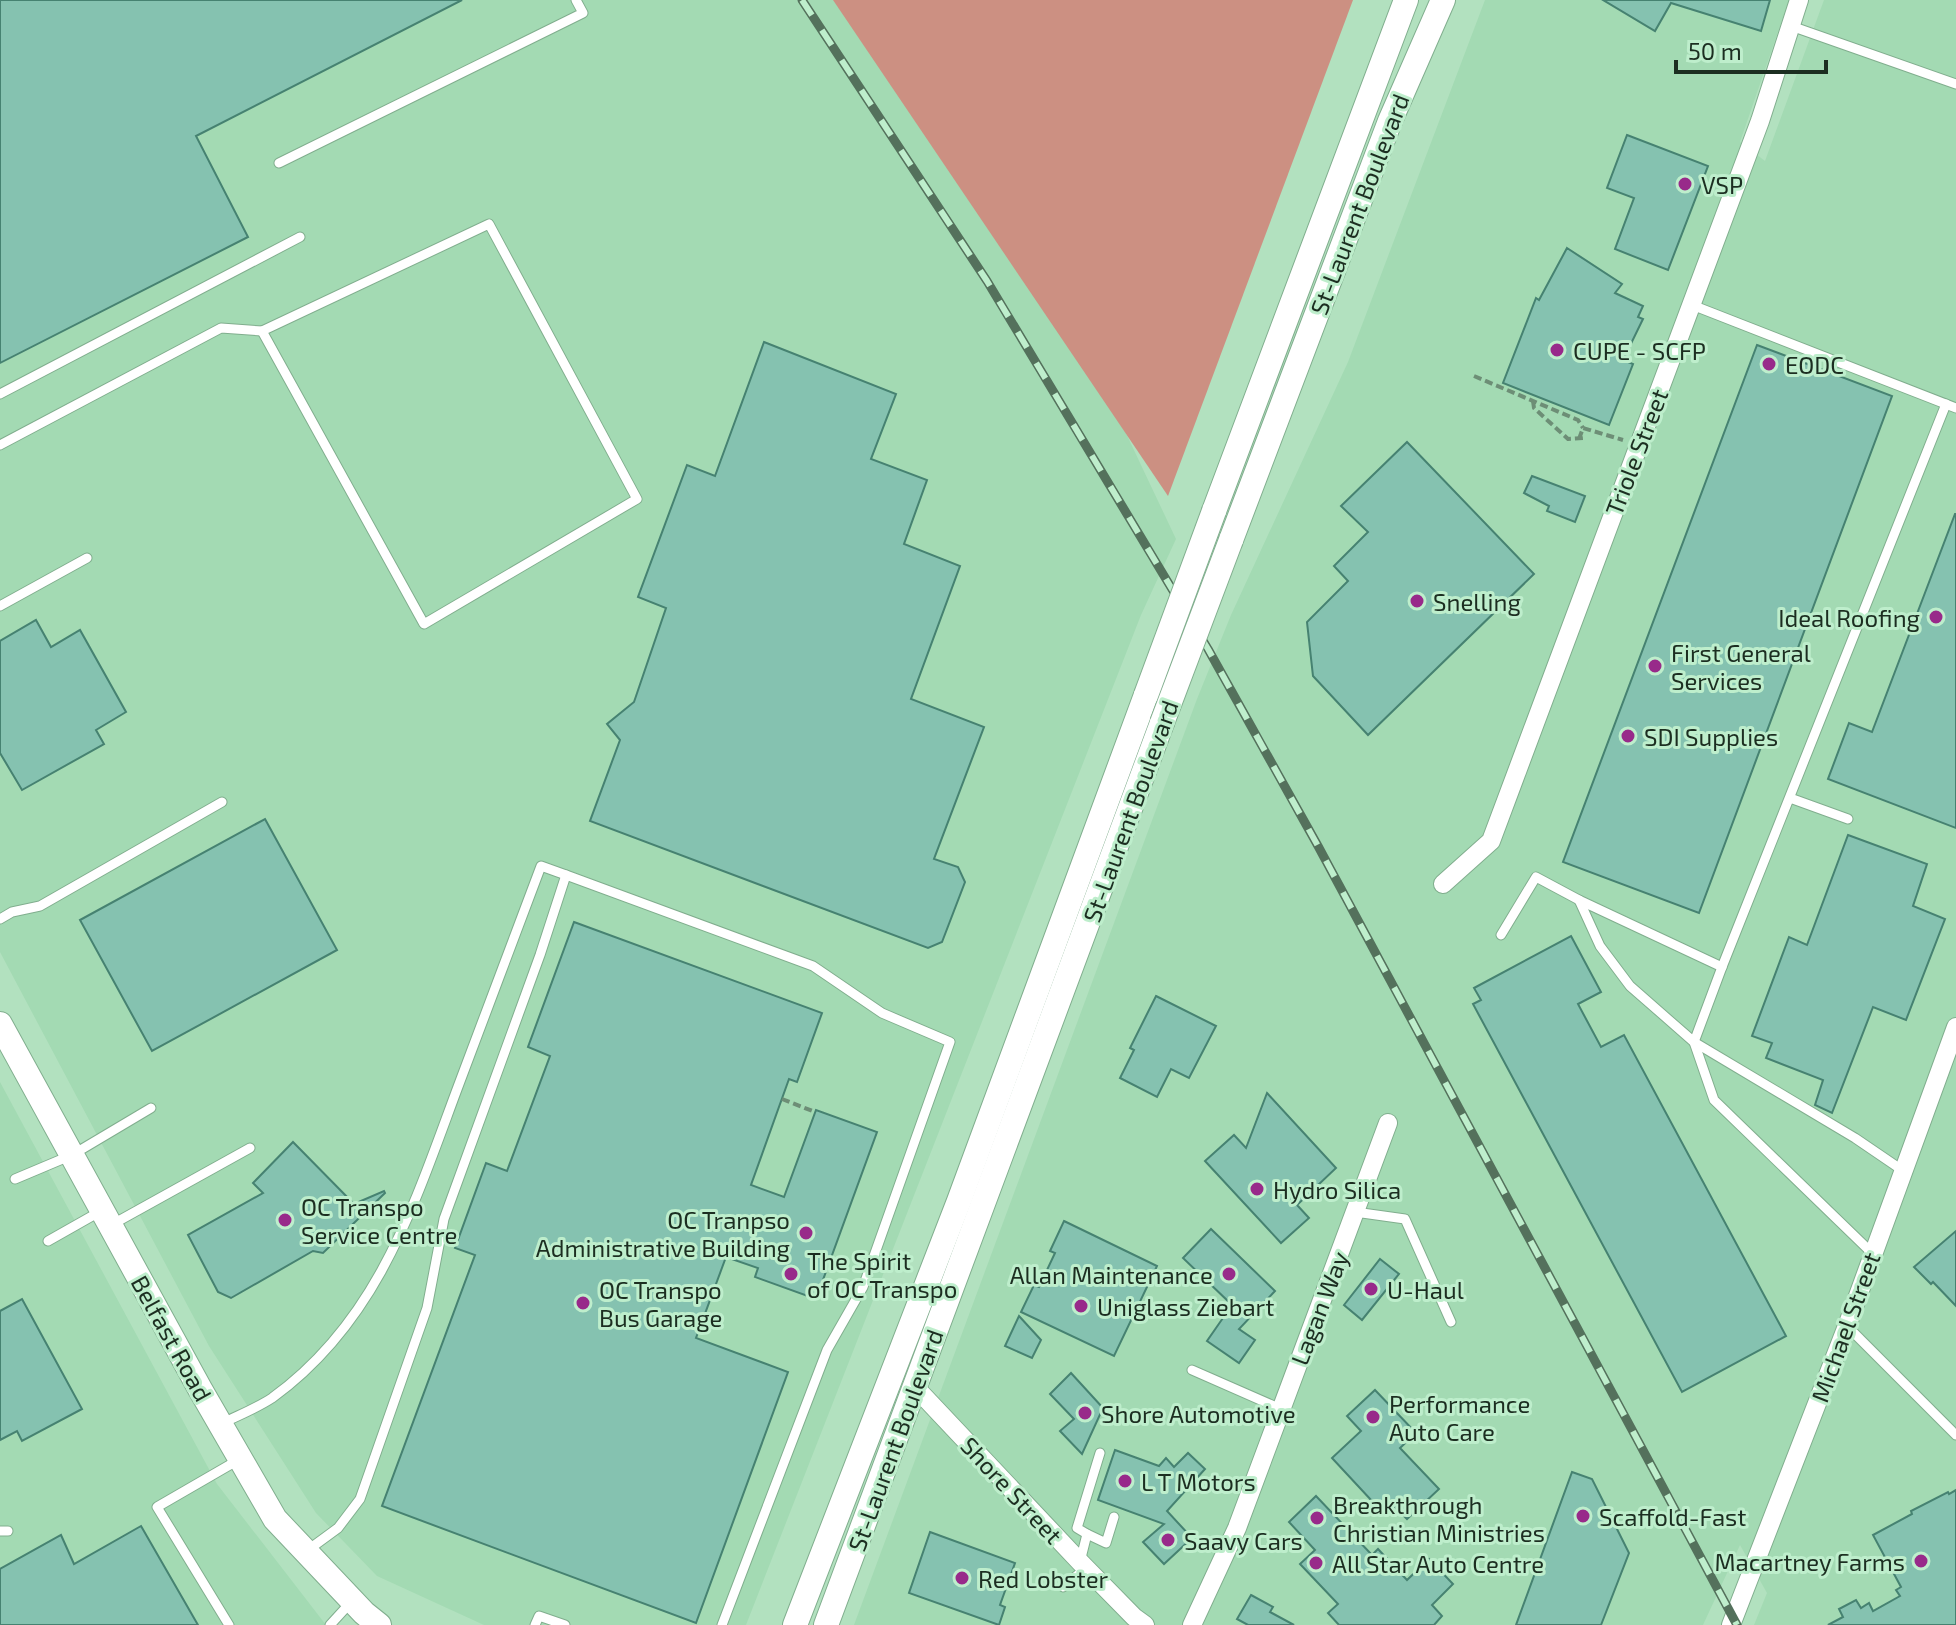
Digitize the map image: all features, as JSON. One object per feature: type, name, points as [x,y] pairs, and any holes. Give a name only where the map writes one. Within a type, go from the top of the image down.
[{"type":"main road","name":"St-Laurent Boulevard","points":[[795,1625],[959,1201],[1406,0]]},
{"type":"main road","name":"St-Laurent Boulevard","points":[[826,1625],[1390,121],[1443,0]]},
{"type":"main road","name":"Belfast Road","points":[[0,1024],[275,1519],[352,1601],[379,1625]]},
{"type":"street","name":"Triole Street","points":[[1443,884],[1491,841],[1760,121],[1799,0]]},
{"type":"street","name":"Michael Street","points":[[1731,1625],[1847,1326],[1956,1027]]},
{"type":"street","name":"Lagan Way","points":[[1192,1625],[1237,1528],[1388,1123]]},
{"type":"street","name":"Shore Street","points":[[915,1387],[1083,1565],[1145,1625]]},
{"type":"lane","points":[[279,163],[583,13],[576,0]]},
{"type":"lane","points":[[1791,26],[1956,84]]},
{"type":"lane","points":[[0,445],[221,328],[262,331],[489,224],[637,499],[424,624],[262,331]]},
{"type":"lane","points":[[0,394],[300,237]]},
{"type":"lane","points":[[1692,305],[1956,408]]},
{"type":"lane","points":[[1872,1253],[1714,1100],[1694,1042],[1946,404]]},
{"type":"lane","points":[[0,606],[87,558]]},
{"type":"lane","points":[[1790,798],[1848,819]]},
{"type":"lane","points":[[0,919],[12,912],[40,906],[222,802]]},
{"type":"lane","points":[[220,1424],[269,1400],[307,1371],[348,1323],[380,1277],[409,1218],[541,866],[813,966],[882,1013],[950,1042],[863,1287],[827,1350],[722,1625]]},
{"type":"lane","points":[[305,1552],[338,1528],[360,1499],[427,1308],[444,1219],[566,875]]},
{"type":"lane","points":[[1501,935],[1536,877],[1722,967]]},
{"type":"lane","points":[[1579,900],[1600,946],[1630,986],[1694,1042],[1855,1138],[1902,1170]]},
{"type":"lane","points":[[15,1179],[72,1155],[151,1108]]},
{"type":"lane","points":[[48,1241],[106,1218],[250,1148]]},
{"type":"lane","points":[[1355,1212],[1405,1219],[1451,1322]]},
{"type":"lane","points":[[1847,1326],[1956,1435]]},
{"type":"lane","points":[[1192,1370],[1281,1409]]},
{"type":"lane","points":[[1100,1453],[1077,1528],[1106,1543],[1114,1517]]},
{"type":"lane","points":[[229,1625],[157,1507],[240,1459]]},
{"type":"lane","points":[[1063,1587],[1083,1565],[1087,1534]]},
{"type":"lane","points":[[330,1625],[352,1601]]},
{"type":"lane","points":[[535,1625],[539,1616],[565,1625]]},
{"type":"path","points":[[1474,376],[1578,420],[1583,428],[1582,438],[1568,439],[1534,408],[1533,401]]},
{"type":"path","points":[[1583,428],[1639,445]]},
{"type":"path","points":[[782,1099],[815,1112]]},
{"type":"shaded area","points":[[0,0],[852,0],[1106,391],[1176,539],[1141,615],[746,1625],[484,1625],[377,1576],[316,1513],[209,1346],[0,952]]},
{"type":"shaded area","points":[[833,0],[1353,0],[1168,496]]},
{"type":"shaded area","points":[[1485,0],[1789,0],[1740,142],[1765,161],[1824,0],[1956,0],[1956,1625],[1754,1625],[1767,1593],[1740,1545],[1703,1625],[854,1625],[1197,699],[1231,615],[1348,362]]},
{"type":"shaded area","points":[[0,1082],[217,1484],[326,1625],[0,1625]]},
{"type":"building","points":[[0,0],[462,0],[196,136],[248,237],[0,363]]},
{"type":"building","points":[[1603,0],[1770,0],[1761,31],[1671,3],[1655,31]]},
{"type":"building","points":[[1627,135],[1708,166],[1668,270],[1615,249],[1634,198],[1607,188]]},
{"type":"building","points":[[1567,248],[1622,284],[1615,293],[1643,306],[1638,317],[1643,319],[1623,360],[1633,364],[1609,425],[1503,383],[1536,298],[1539,300]]},
{"type":"building","points":[[764,342],[896,394],[871,459],[927,480],[904,544],[960,566],[911,699],[984,727],[934,859],[958,867],[965,882],[942,942],[928,948],[590,821],[620,740],[607,724],[634,702],[666,608],[638,597],[687,465],[715,476]]},
{"type":"building","points":[[1757,345],[1892,396],[1699,913],[1563,862]]},
{"type":"building","name":"Snelling","points":[[1407,442],[1534,574],[1368,735],[1313,676],[1307,622],[1348,581],[1334,566],[1368,532],[1341,506]]},
{"type":"building","points":[[1532,476],[1585,496],[1575,522],[1547,511],[1549,506],[1524,493]]},
{"type":"building","name":"Ideal Roofing","points":[[1955,514],[1956,828],[1828,779],[1849,723],[1872,732]]},
{"type":"building","points":[[36,620],[51,647],[80,630],[126,712],[96,730],[104,744],[22,790],[0,753],[0,641]]},
{"type":"building","points":[[265,819],[337,950],[152,1051],[80,920]]},
{"type":"building","points":[[1848,835],[1927,864],[1913,906],[1945,919],[1906,1020],[1873,1007],[1832,1113],[1815,1105],[1823,1080],[1766,1058],[1772,1043],[1752,1036],[1789,937],[1807,945]]},
{"type":"building","name":"OC Transpo Bus Garage","points":[[574,922],[822,1013],[797,1082],[789,1079],[751,1185],[784,1197],[816,1110],[877,1132],[816,1299],[755,1277],[758,1268],[726,1257],[696,1338],[788,1372],[696,1623],[382,1506],[475,1255],[455,1248],[486,1163],[507,1171],[550,1056],[528,1047]]},
{"type":"building","points":[[1571,936],[1601,992],[1578,1004],[1601,1047],[1624,1035],[1786,1336],[1682,1392],[1473,1004],[1481,1000],[1474,988]]},
{"type":"building","points":[[1156,996],[1216,1026],[1189,1078],[1171,1069],[1157,1097],[1120,1078],[1134,1050],[1130,1048]]},
{"type":"building","points":[[1267,1093],[1336,1168],[1297,1205],[1309,1218],[1281,1243],[1205,1161],[1234,1135],[1246,1148]]},
{"type":"building","name":"OC Transpo Service Centre","points":[[293,1142],[354,1204],[385,1193],[323,1253],[313,1251],[231,1298],[218,1292],[188,1235],[263,1193],[253,1183]]},
{"type":"building","name":"Uniglass Ziebart","points":[[1064,1221],[1157,1266],[1114,1356],[1021,1312],[1034,1285],[1039,1287],[1055,1253],[1050,1251]]},
{"type":"building","name":"Allan Maintenance","points":[[1211,1229],[1275,1291],[1239,1329],[1255,1340],[1239,1363],[1207,1341],[1232,1305],[1183,1258]]},
{"type":"building","points":[[1956,1231],[1956,1306],[1914,1267]]},
{"type":"building","name":"U-Haul","points":[[1380,1259],[1399,1274],[1362,1320],[1344,1305]]},
{"type":"building","points":[[22,1299],[82,1409],[22,1441],[17,1431],[0,1440],[0,1311]]},
{"type":"building","points":[[1019,1316],[1041,1340],[1032,1358],[1005,1346]]},
{"type":"building","name":"Shore Automotive","points":[[1071,1373],[1103,1408],[1082,1454],[1060,1431],[1074,1419],[1050,1394]]},
{"type":"building","points":[[1375,1390],[1416,1433],[1400,1448],[1439,1489],[1407,1519],[1394,1506],[1385,1515],[1332,1458],[1361,1431],[1347,1416]]},
{"type":"building","points":[[1115,1450],[1159,1466],[1166,1458],[1174,1467],[1188,1453],[1205,1469],[1167,1511],[1192,1538],[1164,1564],[1143,1542],[1164,1524],[1098,1500]]},
{"type":"building","name":"Scaffold-Fast","points":[[1572,1472],[1592,1479],[1629,1553],[1601,1625],[1516,1625]]},
{"type":"building","name":"Macartney Farms","points":[[1956,1490],[1956,1625],[1828,1625],[1843,1617],[1839,1609],[1856,1600],[1861,1608],[1869,1603],[1873,1611],[1900,1596],[1896,1590],[1901,1587],[1873,1535],[1912,1514],[1911,1511]]},
{"type":"building","points":[[1316,1496],[1372,1555],[1378,1549],[1407,1580],[1429,1559],[1453,1584],[1432,1605],[1442,1616],[1434,1625],[1339,1625],[1328,1613],[1338,1604],[1300,1564],[1315,1550],[1289,1522]]},
{"type":"building","points":[[141,1526],[198,1625],[0,1625],[0,1569],[61,1535],[74,1564]]},
{"type":"building","name":"Red Lobster","points":[[930,1532],[1015,1563],[1000,1605],[1005,1607],[999,1625],[909,1593]]},
{"type":"building","points":[[1251,1595],[1273,1607],[1270,1612],[1294,1625],[1248,1625],[1237,1619]]},
{"type":"railway","points":[[802,0],[987,281],[1208,649],[1318,846],[1737,1625]]},
{"type":"place","name":"VSP","points":[[1685,184]]},
{"type":"place","name":"CUPE - SCFP","points":[[1557,350]]},
{"type":"place","name":"EODC","points":[[1769,364]]},
{"type":"place","name":"Snelling","points":[[1417,601]]},
{"type":"place","name":"Ideal Roofing","points":[[1936,617]]},
{"type":"place","name":"First General Services","points":[[1655,666]]},
{"type":"place","name":"SDI Supplies","points":[[1628,736]]},
{"type":"place","name":"Hydro Silica","points":[[1257,1189]]},
{"type":"place","name":"OC Transpo Service Centre","points":[[285,1220]]},
{"type":"place","name":"OC Tranpso Administrative Building","points":[[806,1233]]},
{"type":"place","name":"The Spirit of OC Transpo","points":[[791,1274]]},
{"type":"place","name":"Allan Maintenance","points":[[1229,1274]]},
{"type":"place","name":"U-Haul","points":[[1371,1289]]},
{"type":"place","name":"OC Transpo Bus Garage","points":[[583,1303]]},
{"type":"place","name":"Uniglass Ziebart","points":[[1081,1306]]},
{"type":"place","name":"Shore Automotive","points":[[1085,1413]]},
{"type":"place","name":"Performance Auto Care","points":[[1373,1417]]},
{"type":"place","name":"L T Motors","points":[[1125,1481]]},
{"type":"place","name":"Scaffold-Fast","points":[[1583,1516]]},
{"type":"place","name":"Breakthrough Christian Ministries","points":[[1317,1518]]},
{"type":"place","name":"Saavy Cars","points":[[1168,1540]]},
{"type":"place","name":"Macartney Farms","points":[[1921,1561]]},
{"type":"place","name":"All Star Auto Centre","points":[[1316,1563]]},
{"type":"place","name":"Red Lobster","points":[[962,1578]]}]
